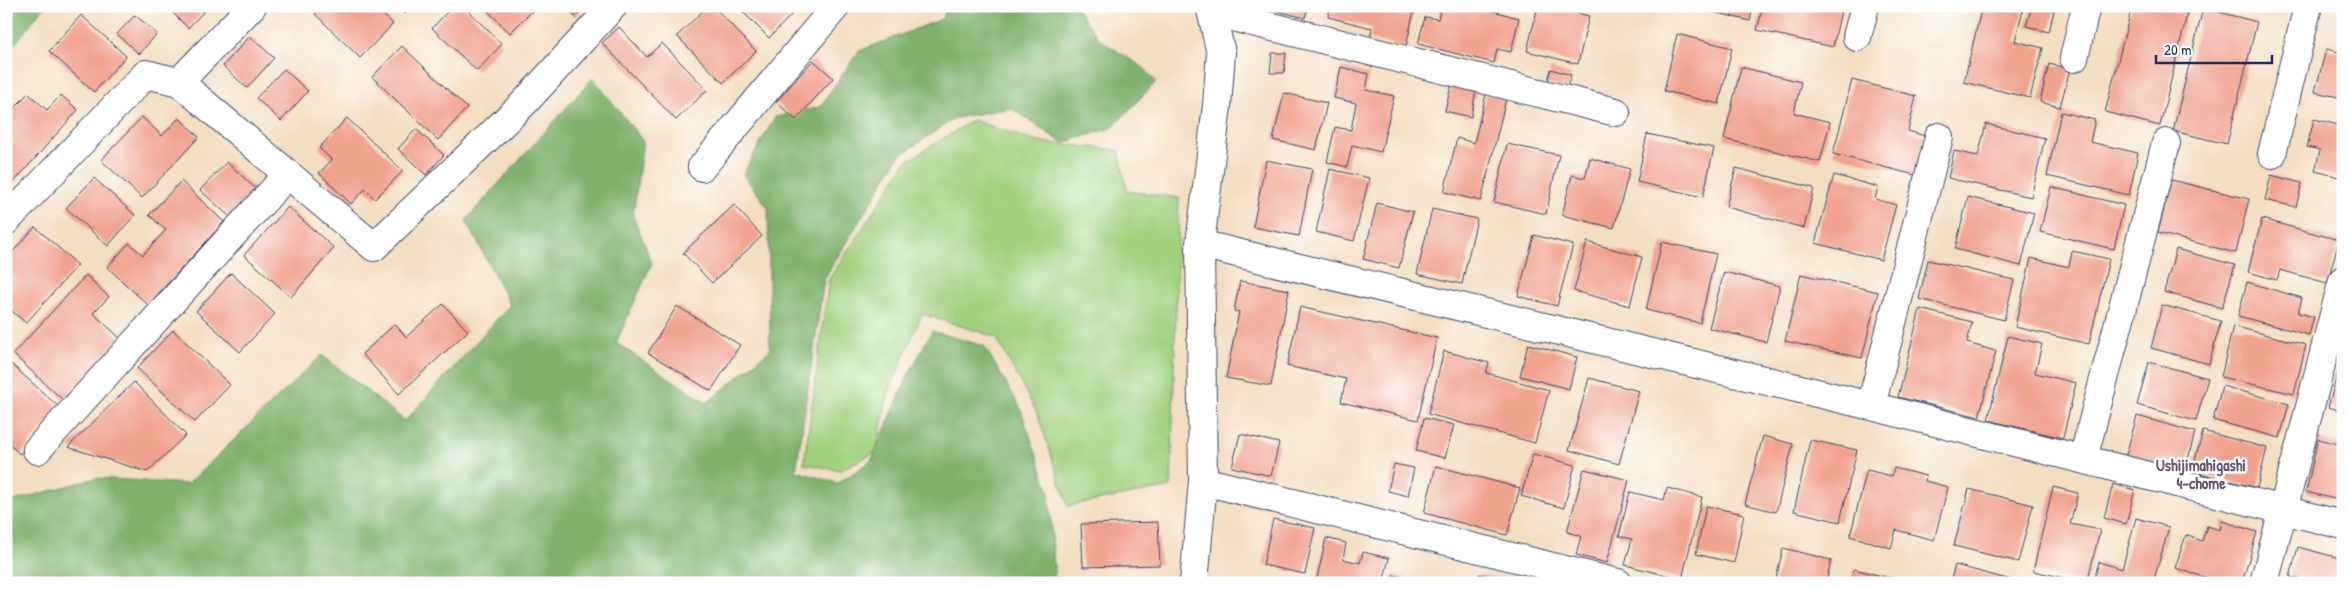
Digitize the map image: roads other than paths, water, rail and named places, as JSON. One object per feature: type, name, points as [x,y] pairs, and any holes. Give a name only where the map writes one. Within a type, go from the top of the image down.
[{"type":"street","points":[[179,82],[252,6]]},
{"type":"street","points":[[6,221],[146,74],[179,82],[374,247],[524,103],[612,6]]},
{"type":"street","points":[[702,167],[836,6]]},
{"type":"street","points":[[1857,37],[1864,6]]},
{"type":"street","points":[[2074,58],[2086,6]]},
{"type":"street","points":[[2272,154],[2308,6]]},
{"type":"street","points":[[1194,583],[1203,481],[1200,244],[1218,106],[1221,53],[1211,9],[1616,112]]},
{"type":"street","points":[[1871,406],[1939,137]]},
{"type":"street","points":[[2083,459],[2166,142]]},
{"type":"street","points":[[37,450],[288,174]]},
{"type":"street","points":[[1200,244],[1871,406],[2343,525]]},
{"type":"street","points":[[2264,583],[2343,280]]},
{"type":"street","points":[[1203,481],[1618,583]]},
{"type":"district","name":"Ushijimahigashi 4-chome","points":[[2201,474]]}]
